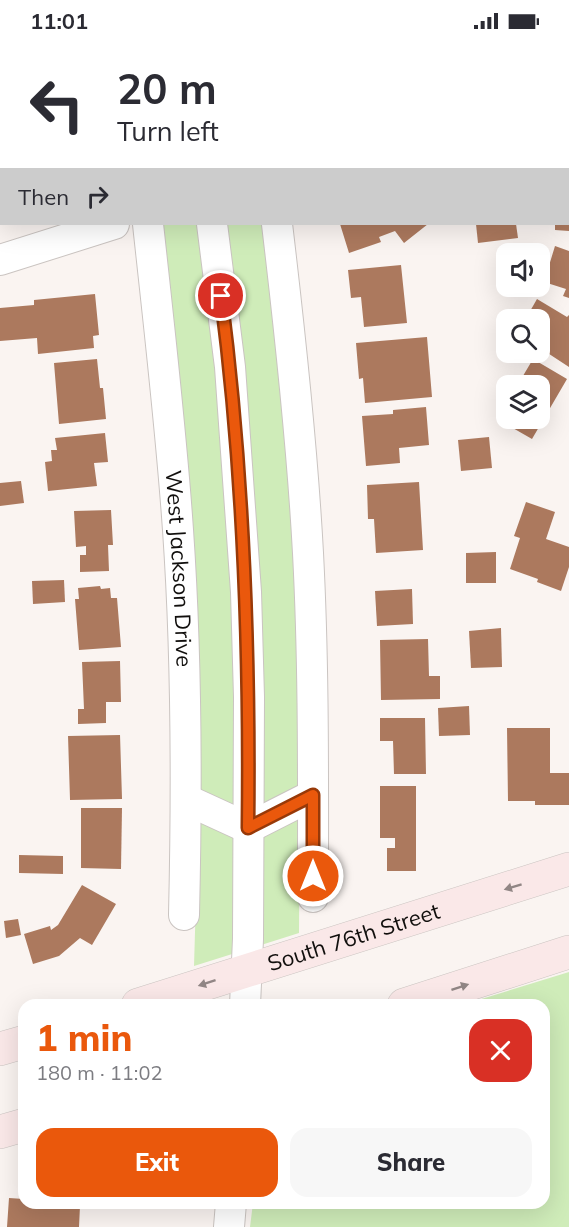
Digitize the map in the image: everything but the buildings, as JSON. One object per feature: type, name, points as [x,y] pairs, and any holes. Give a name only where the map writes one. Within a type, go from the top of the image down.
[{"type":"main road","name":"South 76th Street","points":[[157,999],[569,869]]},
{"type":"main road","points":[[423,999],[569,952]]},
{"type":"main road","points":[[0,1049],[18,1044]]},
{"type":"main road","points":[[0,1132],[18,1127]]},
{"type":"street","points":[[0,260],[111,225]]},
{"type":"street","name":"West Jackson Drive","points":[[148,225],[166,377],[186,679],[187,800],[184,915]]},
{"type":"street","points":[[212,225],[230,367],[246,592],[249,697],[244,999]]},
{"type":"street","points":[[277,225],[299,417],[308,552],[312,652],[313,897]]},
{"type":"street","points":[[248,828],[313,795]]},
{"type":"street","points":[[187,800],[248,828]]},
{"type":"street","points":[[229,1227],[230,1209]]},
{"type":"green space","points":[[160,225],[262,225],[291,477],[300,764],[299,933],[194,966],[198,830]]},
{"type":"green space","points":[[569,972],[569,1227],[250,1227],[252,1209],[550,1209],[550,999],[481,999]]},
{"type":"route","points":[[221,296],[230,367],[246,592],[249,697],[248,828],[313,795],[313,876]]}]
